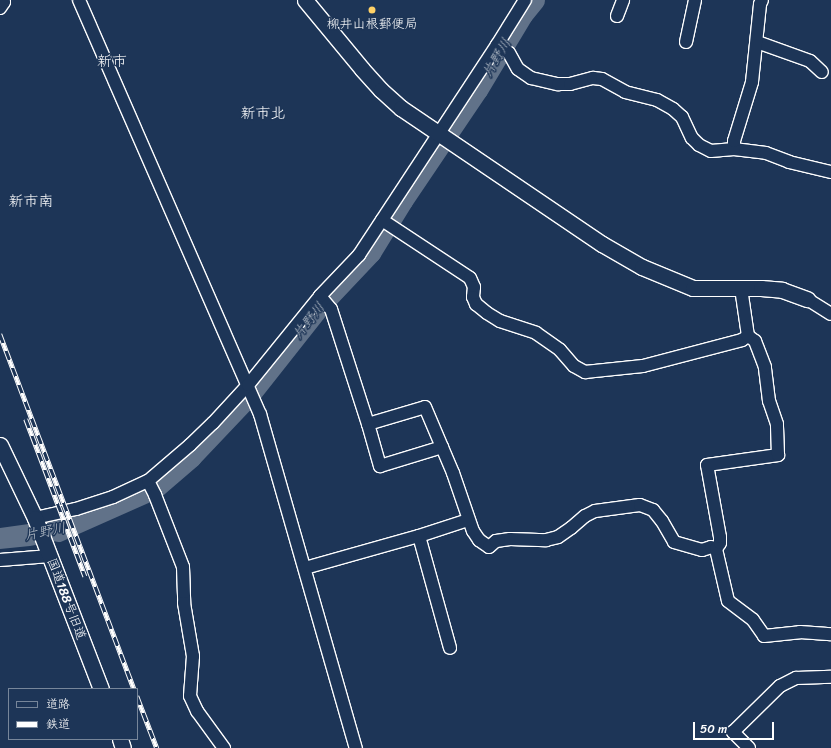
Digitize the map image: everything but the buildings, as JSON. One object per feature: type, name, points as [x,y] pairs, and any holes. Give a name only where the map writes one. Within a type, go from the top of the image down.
[{"type":"street","points":[[0,8],[4,2],[2,0]]},
{"type":"street","points":[[79,0],[250,390],[305,568],[356,748]]},
{"type":"street","points":[[305,0],[381,90],[401,108],[602,244],[642,267],[693,288],[782,290],[807,299],[831,314]]},
{"type":"street","points":[[36,522],[113,497],[149,482],[250,390],[359,255],[439,133],[502,49],[524,0]]},
{"type":"street","points":[[617,16],[623,0]]},
{"type":"street","points":[[686,42],[695,0]]},
{"type":"street","points":[[734,149],[734,141],[752,82],[760,4],[762,0]]},
{"type":"street","points":[[757,42],[810,61],[822,72]]},
{"type":"street","points":[[502,49],[518,69],[531,78],[558,84],[570,84],[593,78],[602,79],[625,92],[657,100],[673,109],[682,117],[692,138],[699,145],[711,151],[734,149],[766,153],[789,162],[831,172]]},
{"type":"street","points":[[382,220],[470,278],[474,287],[473,297],[476,304],[487,313],[500,321],[536,333],[560,350],[574,366],[585,372],[643,366],[742,340],[748,336]]},
{"type":"street","points":[[741,288],[748,336],[755,341],[765,367],[769,401],[777,424],[778,455],[707,465],[720,537],[720,542],[716,549],[728,601],[753,620],[764,636],[800,632],[831,634]]},
{"type":"street","points":[[323,299],[368,424],[380,466],[442,447]]},
{"type":"street","points":[[368,424],[425,407],[453,473],[468,520],[479,540],[489,547],[496,541],[510,539],[546,540],[558,537],[585,516],[595,511],[640,505],[653,510],[662,521],[674,542],[702,550],[711,547],[716,549]]},
{"type":"street","name":"国道188号旧道","points":[[0,445],[36,522],[100,688]]},
{"type":"street","points":[[149,482],[183,567],[184,603],[193,656],[190,696],[197,712],[224,748]]},
{"type":"street","points":[[305,568],[419,536],[468,520]]},
{"type":"street","points":[[419,536],[450,648]]},
{"type":"street","points":[[0,560],[49,554]]},
{"type":"street","points":[[749,748],[733,732],[780,686],[796,678],[831,677]]},
{"type":"water","points":[[79,517],[87,528],[62,540],[30,546],[0,549],[0,528]]},
{"type":"waterway","name":"片野川","points":[[58,532],[155,489],[191,458],[248,398],[319,308],[371,253],[403,201],[478,90],[523,15],[535,0]]},
{"type":"railway","points":[[0,334],[134,688]]},
{"type":"railway","points":[[26,419],[85,576]]},
{"type":"railway","points":[[138,699],[157,748]]},
{"type":"place","name":"柳井山根郵便局","points":[[372,10]]},
{"type":"district","name":"新市","points":[[112,62]]},
{"type":"district","name":"新市北","points":[[263,114]]},
{"type":"district","name":"新市南","points":[[31,202]]}]
